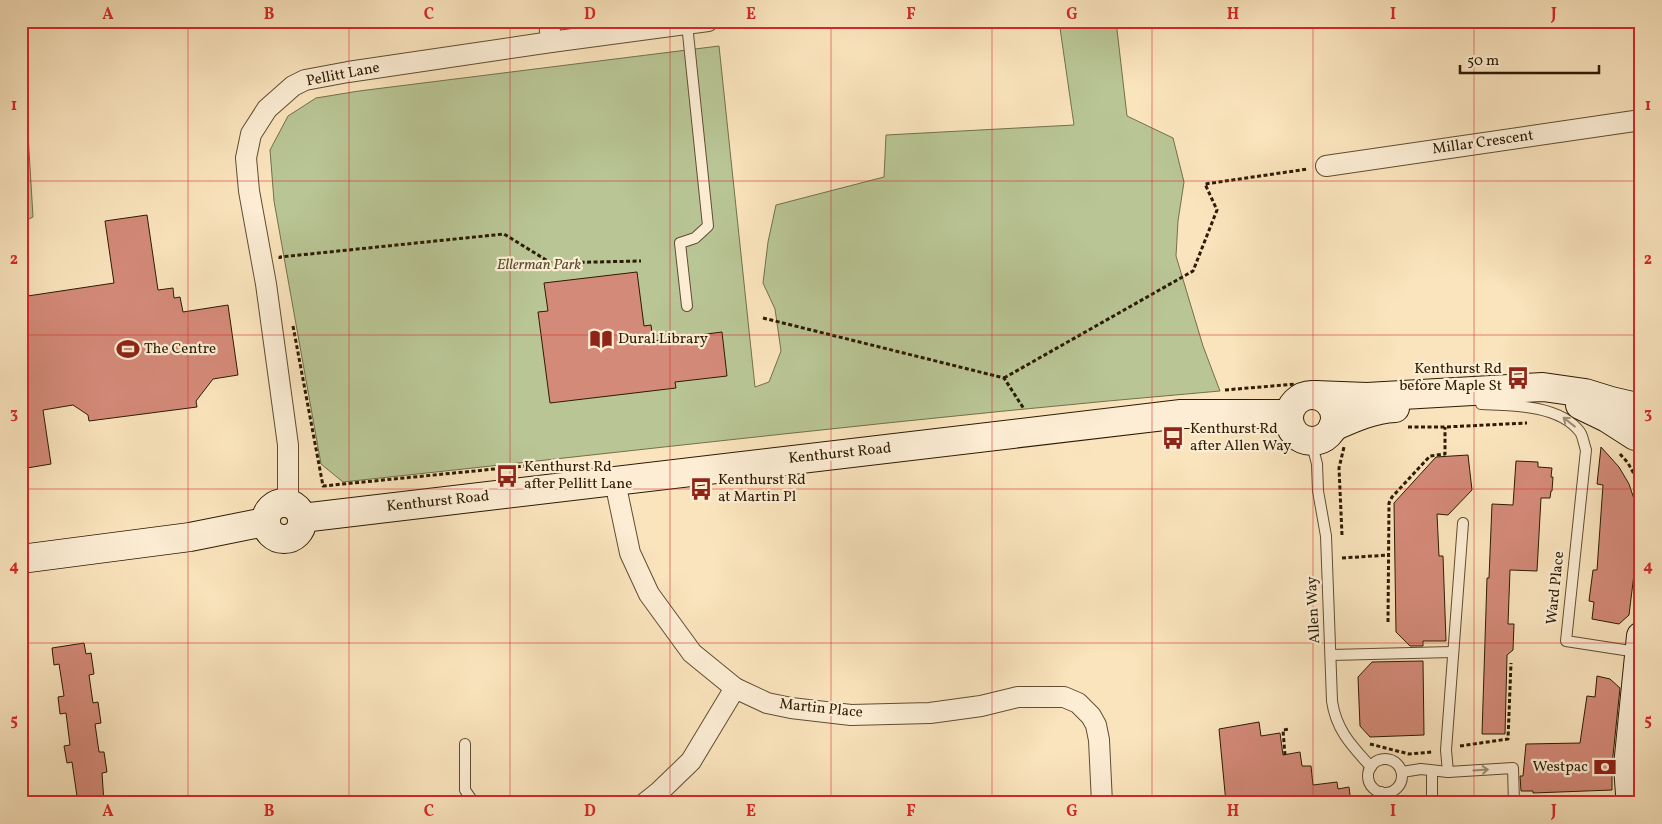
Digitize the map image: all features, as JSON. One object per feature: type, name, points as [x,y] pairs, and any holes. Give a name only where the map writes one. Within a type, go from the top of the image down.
[{"type":"main road","points":[[1310,389],[1367,396],[1543,387],[1585,393],[1611,401],[1640,431]]},
{"type":"main road","points":[[1310,389],[1306,396],[1292,406],[1289,414],[1289,423],[1295,434],[1305,440],[1330,437],[1358,415],[1384,409],[1550,400],[1585,407],[1640,431]]},
{"type":"main road","points":[[1310,389],[1330,404],[1334,411],[1335,420],[1330,437]]},
{"type":"main road","name":"Kenthurst Road","points":[[293,510],[615,482],[740,465],[1181,414],[1289,414]]},
{"type":"main road","points":[[21,559],[190,537],[265,522],[270,533],[280,539],[286,539],[297,534],[302,524],[293,510]]},
{"type":"main road","points":[[1633,803],[1630,794],[1628,766],[1638,640]]},
{"type":"street","points":[[549,21],[551,42]]},
{"type":"street","name":"Pellitt Lane","points":[[293,510],[288,492],[288,445],[266,284],[249,190],[246,158],[251,134],[267,109],[293,86],[306,80],[551,42],[708,21]]},
{"type":"street","name":"Millar Crescent","points":[[1326,166],[1641,120]]},
{"type":"street","name":"Martin Place","points":[[615,482],[630,553],[649,594],[692,653],[735,688],[767,703],[790,708],[851,715],[930,713],[980,706],[1018,696],[1064,697],[1078,703],[1091,716],[1096,725],[1099,740],[1102,803]]},
{"type":"street","points":[[645,803],[691,760],[735,688]]},
{"type":"lane","points":[[687,24],[708,226],[695,238],[680,243],[687,306]]},
{"type":"lane","name":"Ward Place","points":[[1481,404],[1526,406],[1564,418],[1581,433],[1586,450],[1566,641],[1638,640]]},
{"type":"lane","name":"Allen Way","points":[[1330,437],[1317,464],[1318,491],[1326,536],[1332,701],[1334,716],[1341,732],[1371,767]]},
{"type":"lane","points":[[1448,772],[1446,750],[1463,523]]},
{"type":"lane","points":[[1331,655],[1452,652]]},
{"type":"lane","points":[[465,744],[465,790],[474,803]]},
{"type":"lane","points":[[1380,760],[1391,760],[1400,767],[1402,772],[1400,784],[1392,792],[1381,798],[1372,787],[1368,777],[1371,767],[1380,760]]},
{"type":"lane","points":[[1402,772],[1415,769],[1448,772],[1513,768],[1514,803]]},
{"type":"lane","points":[[1432,771],[1432,803]]},
{"type":"path","points":[[1004,378],[1193,271],[1217,210],[1205,184],[1326,166]]},
{"type":"path","points":[[282,267],[280,257],[504,234],[551,263],[641,261]]},
{"type":"path","points":[[763,318],[1004,378],[1029,416]]},
{"type":"path","points":[[292,324],[323,486],[561,462]]},
{"type":"path","points":[[1216,391],[1246,387],[1310,389]]},
{"type":"path","points":[[1407,427],[1446,427],[1528,422]]},
{"type":"path","points":[[1388,622],[1389,503],[1392,497],[1430,456],[1445,454],[1446,427]]},
{"type":"path","points":[[1330,437],[1339,468],[1342,538]]},
{"type":"path","points":[[1343,567],[1342,558],[1389,555]]},
{"type":"path","points":[[1638,640],[1641,567]]},
{"type":"path","points":[[1362,740],[1378,748],[1409,754],[1446,750],[1464,745],[1508,739],[1511,663]]},
{"type":"path","points":[[1285,755],[1282,730],[1290,729]]},
{"type":"green space","name":"Ellerman Park","points":[[1059,21],[1116,21],[1127,116],[1173,138],[1184,182],[1178,221],[1176,256],[1203,346],[1220,391],[891,423],[343,482],[321,464],[274,201],[270,150],[288,116],[316,98],[719,46],[755,387],[769,382],[781,351],[775,309],[763,283],[768,242],[776,205],[884,177],[886,135],[1074,125]]},
{"type":"green space","points":[[21,133],[28,134],[33,217],[21,223]]},
{"type":"building","name":"The Centre","points":[[147,215],[158,290],[173,288],[174,298],[180,297],[183,312],[228,305],[238,375],[213,379],[196,401],[197,407],[89,421],[88,415],[73,405],[43,410],[51,464],[21,469],[21,322],[24,322],[21,297],[114,283],[105,221]]},
{"type":"building","points":[[637,272],[644,326],[651,325],[653,341],[722,332],[727,376],[675,382],[676,388],[550,403],[538,312],[548,311],[544,283]]},
{"type":"building","points":[[1601,447],[1619,467],[1629,484],[1638,511],[1640,525],[1629,615],[1619,624],[1592,619],[1594,602],[1589,601],[1593,570],[1597,570],[1603,485],[1597,484]]},
{"type":"building","points":[[1468,455],[1472,490],[1448,515],[1437,514],[1439,556],[1443,556],[1446,641],[1423,641],[1423,646],[1410,646],[1396,632],[1394,503],[1436,457]]},
{"type":"building","points":[[1516,461],[1538,462],[1538,467],[1552,468],[1552,491],[1550,498],[1541,498],[1537,571],[1510,570],[1508,624],[1514,624],[1513,650],[1507,655],[1505,734],[1482,734],[1487,578],[1489,578],[1492,504],[1513,505]]},
{"type":"building","points":[[84,643],[86,654],[91,653],[94,674],[89,675],[93,703],[98,702],[101,723],[95,724],[99,752],[104,752],[107,772],[102,773],[104,803],[78,803],[72,762],[67,763],[64,746],[70,745],[66,713],[60,714],[58,697],[64,696],[59,664],[54,665],[52,648]]},
{"type":"building","points":[[1423,661],[1424,735],[1370,737],[1360,726],[1358,677],[1372,662]]},
{"type":"building","points":[[1597,676],[1610,679],[1620,688],[1612,765],[1612,790],[1533,793],[1533,791],[1521,791],[1520,776],[1523,776],[1526,744],[1580,743],[1587,696],[1595,697]]},
{"type":"building","points":[[1259,722],[1261,736],[1280,733],[1283,755],[1300,752],[1302,766],[1311,766],[1313,785],[1337,782],[1338,789],[1349,787],[1351,803],[1226,803],[1219,729]]},
{"type":"place","name":"Dural Library","points":[[601,339]]},
{"type":"place","name":"The Centre","points":[[128,349]]},
{"type":"place","name":"Kenthurst Rd before Maple St","points":[[1518,378]]},
{"type":"place","name":"Kenthurst Rd after Allen Way","points":[[1173,438]]},
{"type":"place","name":"Kenthurst Rd after Pellitt Lane","points":[[507,476]]},
{"type":"place","name":"Kenthurst Rd at Martin Pl","points":[[701,489]]},
{"type":"place","name":"Westpac","points":[[1605,767]]}]
